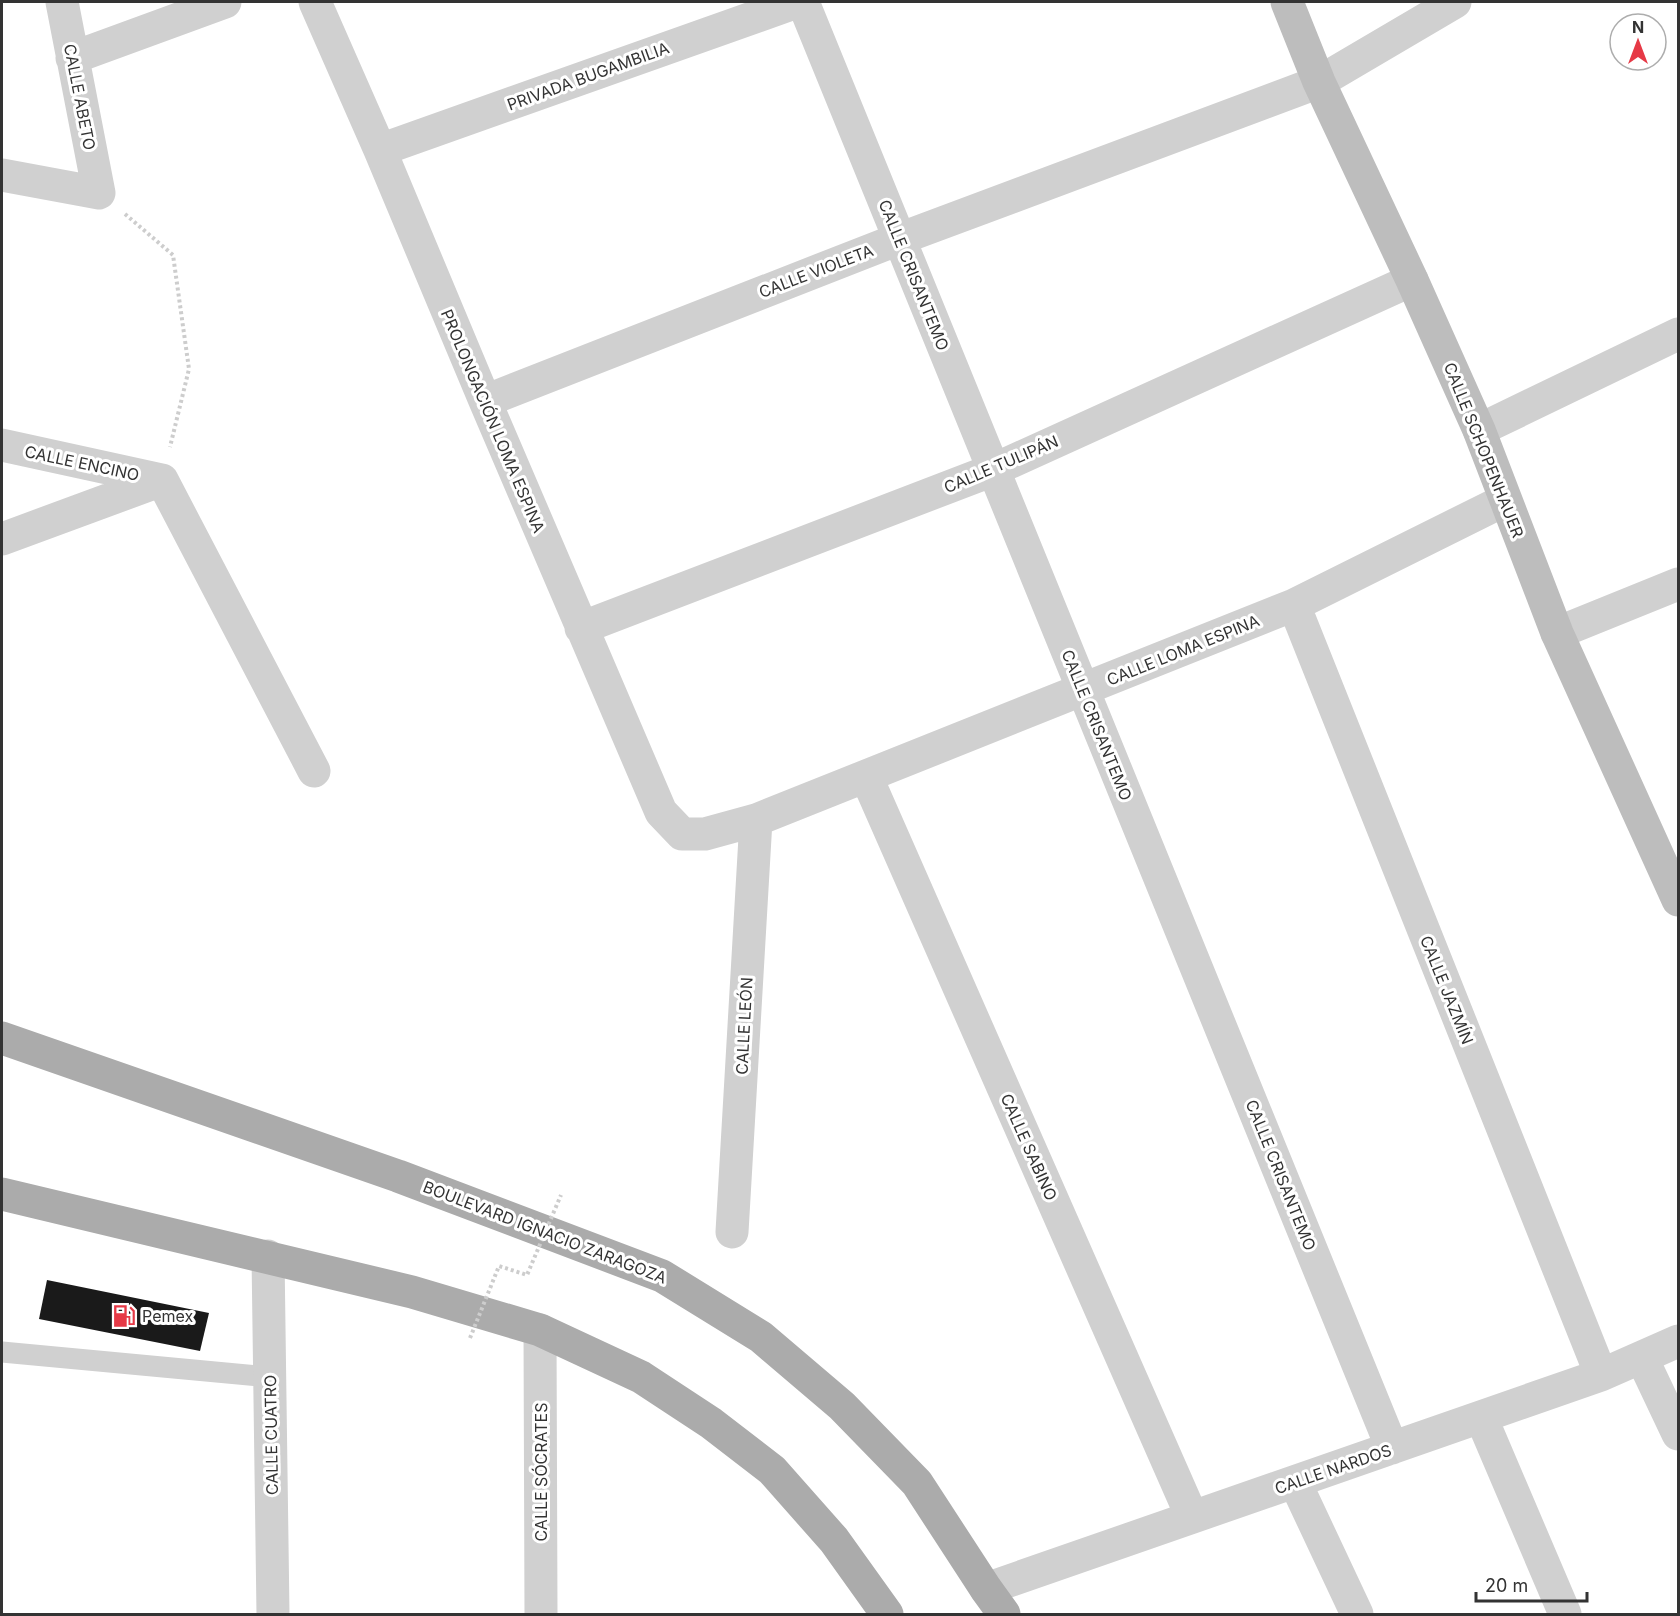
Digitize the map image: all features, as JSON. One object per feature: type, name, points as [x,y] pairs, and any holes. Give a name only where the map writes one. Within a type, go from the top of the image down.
[{"type":"main road","name":"BOULEVARD IGNACIO ZARAGOZA","points":[[2,1038],[398,1176],[662,1276],[761,1337],[842,1406],[917,1483],[995,1602]]},
{"type":"main road","points":[[2,1194],[412,1292],[540,1330],[641,1377],[711,1423],[772,1470],[834,1540],[887,1614]]},
{"type":"street","name":"CALLE ABETO","points":[[62,2],[99,193]]},
{"type":"street","points":[[72,58],[225,2]]},
{"type":"street","name":"PROLONGACIÓN LOMA ESPINA","points":[[315,2],[661,812],[682,834]]},
{"type":"street","name":"PRIVADA BUGAMBILIA","points":[[380,150],[797,2]]},
{"type":"street","name":"CALLE CRISANTEMO","points":[[803,2],[1392,1448]]},
{"type":"street","name":"CALLE SCHOPENHAUER","points":[[1287,2],[1319,82],[1479,430],[1557,633],[1678,900]]},
{"type":"street","name":"CALLE VIOLETA","points":[[484,401],[899,238],[1319,82],[1455,2]]},
{"type":"street","points":[[2,175],[99,193]]},
{"type":"street","name":"CALLE TULIPÁN","points":[[581,628],[993,470],[1412,280]]},
{"type":"street","points":[[1479,430],[1678,334]]},
{"type":"street","name":"CALLE ENCINO","points":[[2,445],[162,480]]},
{"type":"street","points":[[2,539],[162,480],[314,771]]},
{"type":"street","name":"CALLE LOMA ESPINA","points":[[682,834],[705,834],[756,820],[1294,605],[1505,500]]},
{"type":"street","points":[[1557,633],[1678,584]]},
{"type":"street","name":"CALLE JAZMÍN","points":[[1294,605],[1601,1376]]},
{"type":"street","name":"CALLE SABINO","points":[[866,776],[1192,1517]]},
{"type":"street","name":"CALLE LEÓN","points":[[732,1232],[756,820]]},
{"type":"street","name":"CALLE CUATRO","points":[[268,1256],[273,1614]]},
{"type":"street","name":"CALLE SÓCRATES","points":[[540,1330],[541,1614]]},
{"type":"street","name":"CALLE NARDOS","points":[[995,1602],[1192,1517],[1601,1376],[1678,1341]]},
{"type":"street","points":[[1642,1358],[1678,1434]]},
{"type":"street","points":[[1481,1418],[1565,1614]]},
{"type":"street","points":[[1295,1482],[1357,1614]]},
{"type":"lane","points":[[2,1352],[270,1377]]},
{"type":"path","points":[[99,193],[174,255],[189,369],[162,480]]},
{"type":"path","points":[[470,1338],[499,1266],[527,1275],[561,1195]]},
{"type":"building","name":"Pemex","points":[[47,1280],[209,1313],[200,1351],[39,1319]]},
{"type":"place","name":"Pemex","points":[[124,1316]]}]
